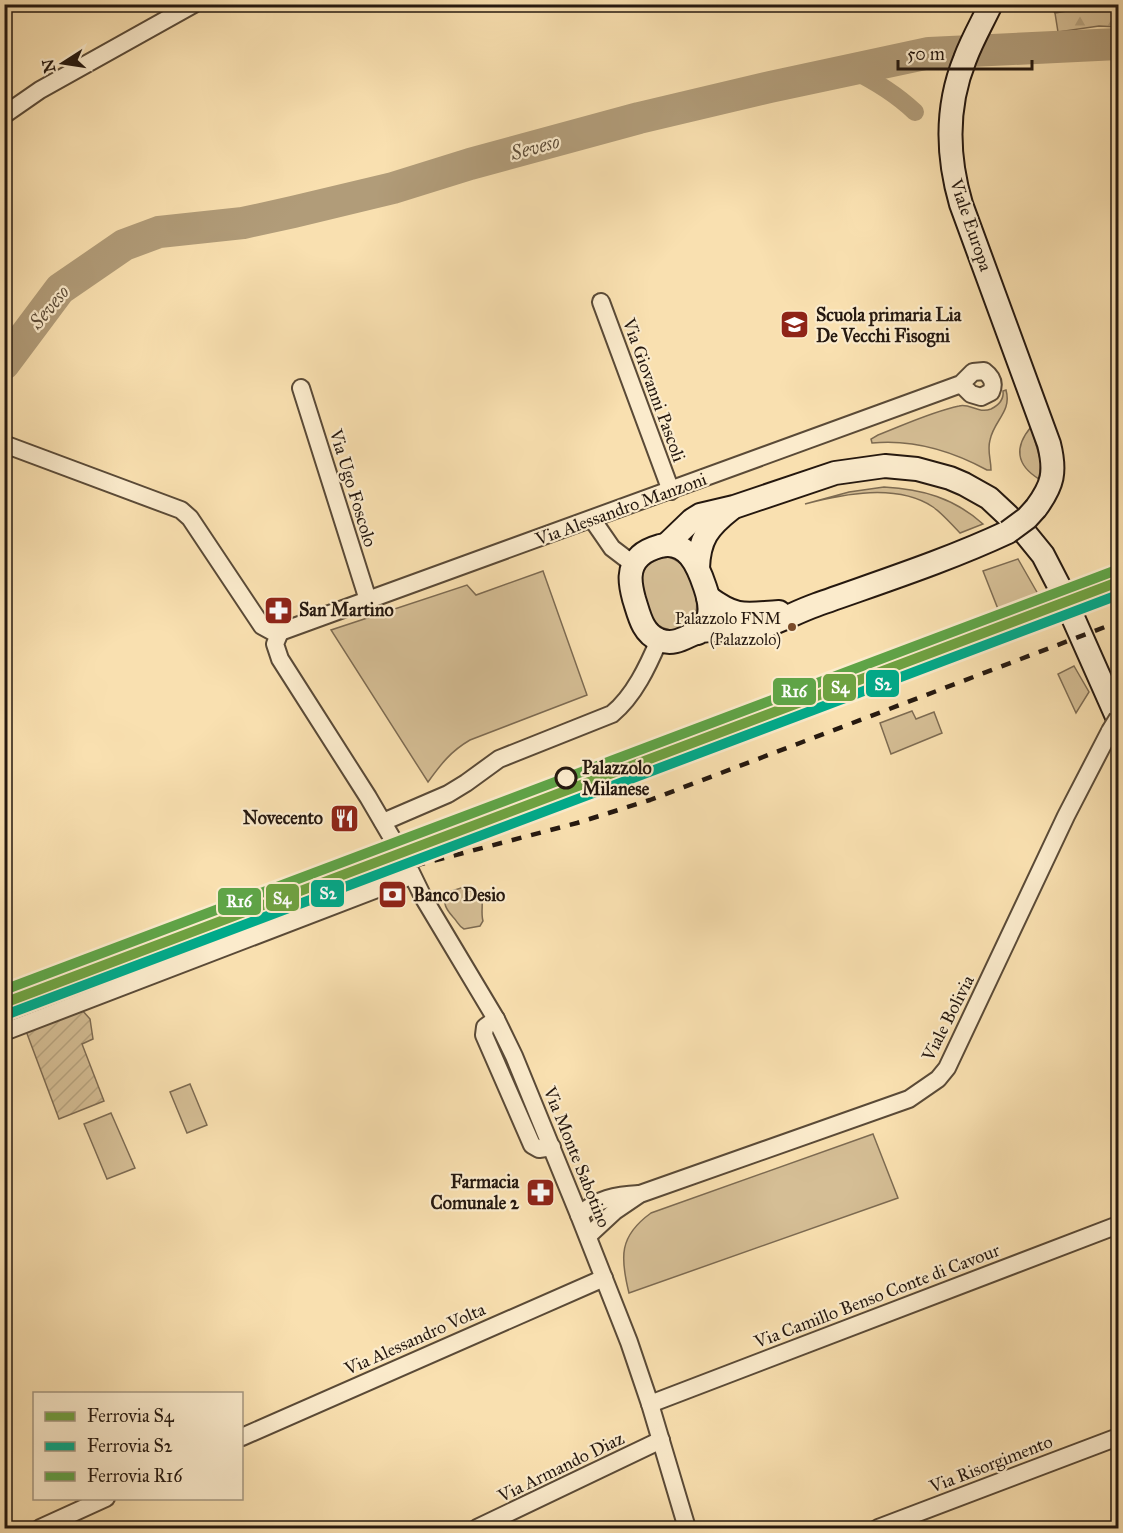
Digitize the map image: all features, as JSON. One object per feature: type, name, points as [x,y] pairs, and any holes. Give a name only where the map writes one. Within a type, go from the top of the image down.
[{"type":"street","points":[[4,115],[40,90],[194,4]]},
{"type":"street","name":"Viale Europa","points":[[798,611],[1003,535],[1027,518],[1051,484],[1053,457],[955,184],[950,149],[950,130],[959,78],[974,38],[990,7]]},
{"type":"street","name":"Via Giovanni Pascoli","points":[[601,302],[671,491]]},
{"type":"street","name":"Via Alessandro Manzoni","points":[[280,632],[961,384]]},
{"type":"street","name":"Via Ugo Foscolo","points":[[302,388],[368,600]]},
{"type":"street","points":[[4,444],[181,510],[190,518],[262,626],[273,632],[280,632],[275,644],[280,658],[383,822],[406,862],[411,876],[4,1032]]},
{"type":"street","points":[[666,545],[692,520],[706,513],[734,507],[819,477],[870,467],[917,469],[950,478],[989,498],[1028,535],[1043,555],[1059,586],[1116,723]]},
{"type":"street","points":[[698,568],[702,540],[714,524],[734,507]]},
{"type":"street","points":[[592,519],[612,548],[633,564]]},
{"type":"street","points":[[698,633],[709,617],[708,597],[693,558],[676,546],[666,545],[647,551],[633,564],[630,582],[643,625],[659,640],[678,641],[698,633],[755,630],[798,611]]},
{"type":"street","points":[[708,597],[721,607],[741,615],[798,611]]},
{"type":"street","points":[[383,822],[448,794],[499,759],[612,714],[632,691],[659,640]]},
{"type":"street","name":"Viale Bolivia","points":[[579,1215],[589,1206],[607,1198],[640,1194],[909,1099],[938,1079],[947,1068],[1061,827],[1116,723]]},
{"type":"street","name":"Via Monte Sabotino","points":[[411,876],[496,1019],[488,1024],[484,1031],[532,1145],[538,1149],[552,1147],[588,1236],[650,1404],[687,1528]]},
{"type":"street","name":"Viale Bolivia","points":[[588,1236],[615,1211],[640,1194]]},
{"type":"street","name":"Via Camillo Benso Conte di Cavour","points":[[650,1404],[1119,1225]]},
{"type":"street","name":"Via Alessandro Volta","points":[[243,1437],[604,1278]]},
{"type":"street","name":"Via Risorgimento","points":[[878,1528],[1119,1437]]},
{"type":"street","name":"Via Armando Diaz","points":[[477,1528],[661,1440]]},
{"type":"street","points":[[40,1528],[102,1500]]},
{"type":"green space","points":[[1049,5],[1101,5],[1055,13]]},
{"type":"green space","points":[[1101,5],[1118,5],[1118,27],[1099,26],[1058,32],[1055,13]]},
{"type":"green space","points":[[1006,390],[1007,404],[989,444],[991,470],[932,448],[902,443],[872,443],[871,439],[878,435],[928,415],[963,405],[982,410],[991,409],[1000,402],[1003,391]]},
{"type":"green space","points":[[1031,427],[1041,462],[1039,479],[1026,468],[1020,455],[1022,442]]},
{"type":"green space","points":[[884,487],[911,490],[949,501],[983,524],[960,533],[933,507],[903,495],[887,493],[853,494],[805,504],[849,492]]},
{"type":"green space","points":[[669,557],[684,567],[694,587],[697,603],[690,623],[674,630],[664,628],[654,621],[648,610],[641,582],[646,565],[651,561]]},
{"type":"green space","points":[[1018,559],[1038,594],[998,609],[983,571]]},
{"type":"green space","points":[[543,571],[587,695],[470,740],[447,758],[428,782],[331,630],[467,585],[476,595]]},
{"type":"green space","points":[[1074,666],[1089,692],[1076,713],[1058,674]]},
{"type":"green space","points":[[912,711],[916,719],[934,712],[942,733],[891,754],[880,723]]},
{"type":"green space","points":[[464,887],[468,891],[480,891],[483,921],[480,926],[464,929],[446,906],[445,893]]},
{"type":"green space","points":[[82,1010],[90,1019],[93,1039],[82,1044],[104,1101],[59,1119],[26,1031]]},
{"type":"green space","points":[[190,1084],[207,1125],[187,1133],[170,1092]]},
{"type":"green space","points":[[111,1113],[135,1168],[107,1179],[84,1124]]},
{"type":"green space","points":[[873,1134],[898,1198],[629,1293],[624,1269],[625,1248],[633,1230],[651,1213]]},
{"type":"waterway","name":"Seveso","points":[[4,364],[60,289],[124,245],[159,232],[243,223],[293,212],[393,188],[470,164],[639,118],[929,53],[1118,44]]},
{"type":"waterway","points":[[850,69],[884,88],[915,112]]},
{"type":"railway","points":[[357,881],[577,823],[650,800],[1118,622]]},
{"type":"rail line","name":"R16","points":[[4,990],[1114,571]]},
{"type":"rail line","name":"S4","points":[[4,1003],[1118,582]]},
{"type":"rail line","name":"S2","points":[[8,1014],[1118,595]]},
{"type":"place","name":"Scuola primaria Lia De Vecchi Fisogni","points":[[795,325]]},
{"type":"place","name":"San Martino","points":[[278,610]]},
{"type":"place","name":"Palazzolo FNM (Palazzolo)","points":[[792,627]]},
{"type":"place","name":"Palazzolo Milanese","points":[[566,778]]},
{"type":"place","name":"Novecento","points":[[344,818]]},
{"type":"place","name":"Banco Desio","points":[[392,895]]},
{"type":"place","name":"Farmacia Comunale 2","points":[[540,1192]]}]
